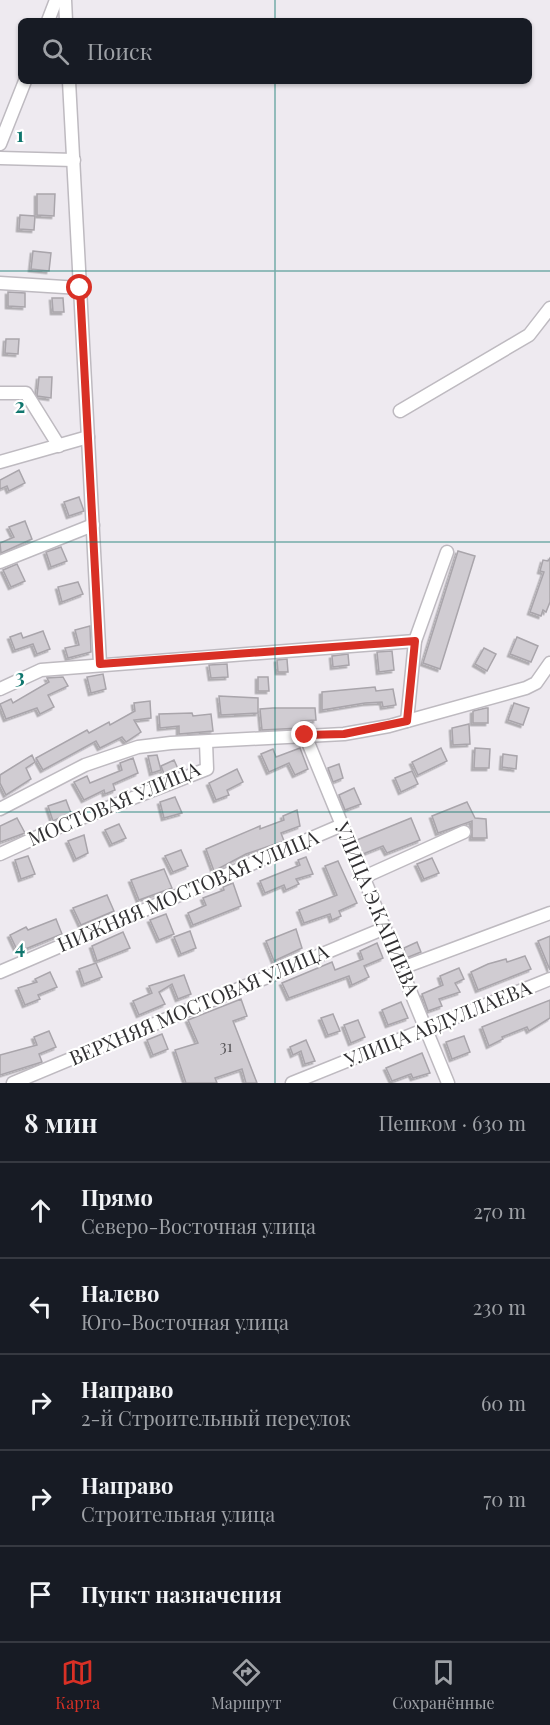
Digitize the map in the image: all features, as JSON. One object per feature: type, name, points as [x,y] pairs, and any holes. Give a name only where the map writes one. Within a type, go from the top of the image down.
[{"type":"street","points":[[49,18],[56,0]]},
{"type":"street","points":[[65,0],[66,18]]},
{"type":"street","points":[[0,144],[24,84]]},
{"type":"street","points":[[69,84],[100,664]]},
{"type":"street","points":[[0,158],[74,160]]},
{"type":"street","points":[[0,283],[80,288]]},
{"type":"street","points":[[400,411],[529,335],[550,308]]},
{"type":"street","points":[[0,393],[26,393],[59,446]]},
{"type":"street","points":[[0,462],[88,437]]},
{"type":"street","points":[[0,562],[93,525]]},
{"type":"street","points":[[407,721],[415,641],[447,552]]},
{"type":"street","points":[[0,689],[41,670],[415,641]]},
{"type":"street","points":[[0,809],[86,765],[138,747],[344,734],[407,721],[536,683],[550,663]]},
{"type":"street","name":"УЛИЦА Э.КАПИЕВА","points":[[305,735],[428,1029],[448,1083]]},
{"type":"street","name":"МОСТОВАЯ УЛИЦА","points":[[0,854],[61,826],[207,769],[206,742]]},
{"type":"street","name":"НИЖНЯЯ МОСТОВАЯ УЛИЦА","points":[[0,972],[342,825]]},
{"type":"street","points":[[364,876],[464,832]]},
{"type":"street","points":[[402,968],[550,913]]},
{"type":"street","name":"ВЕРХНЯЯ МОСТОВАЯ УЛИЦА","points":[[13,1083],[385,928]]},
{"type":"street","name":"УЛИЦА АБДУЛЛАЕВА","points":[[292,1083],[550,978]]},
{"type":"building","points":[[37,194],[55,194],[54,216],[37,215]]},
{"type":"building","points":[[20,215],[35,216],[34,230],[19,229]]},
{"type":"building","points":[[33,251],[51,253],[49,271],[31,269]]},
{"type":"building","points":[[8,292],[25,293],[25,307],[8,306]]},
{"type":"building","points":[[52,298],[63,298],[64,312],[53,312]]},
{"type":"building","points":[[6,339],[19,339],[18,354],[5,353]]},
{"type":"building","points":[[39,377],[52,377],[51,398],[37,396]]},
{"type":"building","points":[[19,470],[25,483],[9,491],[7,486],[0,489],[0,480]]},
{"type":"building","points":[[79,497],[84,511],[69,516],[64,502]]},
{"type":"building","points":[[25,521],[32,539],[1,553],[0,543],[14,537],[9,527]]},
{"type":"building","points":[[61,547],[67,561],[51,567],[46,552]]},
{"type":"building","points":[[458,551],[475,556],[440,669],[423,663]]},
{"type":"building","points":[[550,558],[550,602],[546,612],[543,610],[541,616],[530,612],[544,572],[540,571],[543,560],[548,561]]},
{"type":"building","points":[[17,564],[25,581],[11,587],[3,570]]},
{"type":"building","points":[[78,582],[83,594],[62,602],[58,587]]},
{"type":"building","points":[[90,626],[91,652],[68,658],[65,648],[79,645],[75,630]]},
{"type":"building","points":[[43,631],[50,649],[37,654],[33,644],[15,650],[10,637],[21,633],[23,638]]},
{"type":"building","points":[[517,637],[538,646],[531,662],[510,654]]},
{"type":"building","points":[[484,648],[496,654],[487,671],[475,664]]},
{"type":"building","points":[[392,651],[394,670],[379,672],[377,652]]},
{"type":"building","points":[[348,654],[349,665],[333,667],[332,656]]},
{"type":"building","points":[[287,659],[288,672],[278,672],[277,660]]},
{"type":"building","points":[[227,664],[228,677],[211,678],[209,665]]},
{"type":"building","points":[[103,674],[106,689],[91,693],[87,677]]},
{"type":"building","points":[[63,677],[68,686],[48,695],[54,707],[40,714],[37,708],[6,719],[0,704],[11,699],[13,703],[49,682],[47,678]]},
{"type":"building","points":[[258,677],[268,677],[269,691],[258,691]]},
{"type":"building","points":[[375,687],[376,691],[393,689],[396,705],[383,707],[382,702],[365,703],[322,710],[322,692]]},
{"type":"building","points":[[219,696],[258,698],[258,713],[221,715]]},
{"type":"building","points":[[150,701],[151,718],[134,720],[141,732],[126,742],[122,737],[100,748],[96,741],[43,770],[36,758],[87,730],[89,733],[109,722],[110,725],[135,711],[134,703]]},
{"type":"building","points":[[514,703],[529,708],[523,725],[508,720]]},
{"type":"building","points":[[315,708],[316,720],[301,721],[301,728],[262,730],[260,709]]},
{"type":"building","points":[[488,708],[488,723],[473,723],[473,711]]},
{"type":"building","points":[[192,713],[193,716],[211,714],[213,731],[179,734],[179,726],[160,728],[159,714]]},
{"type":"building","points":[[469,724],[470,744],[453,745],[452,728]]},
{"type":"building","points":[[300,748],[308,769],[295,775],[289,763],[269,772],[261,754],[273,749],[276,757]]},
{"type":"building","points":[[441,748],[447,761],[418,775],[412,762]]},
{"type":"building","points":[[475,748],[490,749],[489,768],[474,768]]},
{"type":"building","points":[[503,754],[517,756],[516,769],[502,767]]},
{"type":"building","points":[[32,755],[35,762],[26,768],[31,779],[6,795],[0,783],[0,775]]},
{"type":"building","points":[[157,755],[161,770],[152,773],[148,756]]},
{"type":"building","points":[[133,758],[138,773],[113,784],[115,790],[105,794],[104,790],[84,800],[74,782],[87,776],[90,783],[122,770],[120,763]]},
{"type":"building","points":[[174,760],[179,771],[165,776],[161,766]]},
{"type":"building","points":[[339,764],[343,778],[333,782],[328,768]]},
{"type":"building","points":[[237,769],[243,782],[227,790],[229,795],[216,800],[209,783]]},
{"type":"building","points":[[412,771],[418,784],[401,792],[395,778]]},
{"type":"building","points":[[354,788],[361,804],[345,810],[339,795]]},
{"type":"building","points":[[175,797],[182,813],[164,818],[160,802]]},
{"type":"building","points":[[66,800],[71,813],[53,821],[48,806]]},
{"type":"building","points":[[467,802],[475,818],[486,819],[487,838],[472,838],[472,821],[438,833],[432,816]]},
{"type":"building","points":[[297,810],[300,826],[281,833],[284,841],[246,854],[214,871],[206,849],[260,826],[260,829],[284,820],[283,816]]},
{"type":"building","points":[[17,818],[25,833],[0,842],[0,826]]},
{"type":"building","points":[[411,818],[420,840],[387,853],[383,846],[363,854],[357,840]]},
{"type":"building","points":[[119,824],[126,838],[112,844],[105,830]]},
{"type":"building","points":[[84,835],[88,853],[76,859],[68,841]]},
{"type":"building","points":[[181,850],[188,866],[173,872],[165,856]]},
{"type":"building","points":[[28,856],[35,874],[21,879],[15,860]]},
{"type":"building","points":[[306,857],[313,874],[296,879],[299,884],[286,890],[284,885],[265,893],[260,881],[300,865],[298,860]]},
{"type":"building","points":[[432,858],[439,873],[424,879],[417,864]]},
{"type":"building","points":[[338,861],[357,903],[339,911],[341,916],[332,920],[330,914],[304,923],[299,910],[337,895],[325,866]]},
{"type":"building","points":[[164,869],[172,888],[139,900],[131,880]]},
{"type":"building","points":[[233,883],[241,906],[193,925],[188,913],[206,905],[203,898],[224,890],[223,887]]},
{"type":"building","points":[[107,895],[114,911],[81,925],[73,908]]},
{"type":"building","points":[[166,914],[174,934],[159,940],[150,920]]},
{"type":"building","points":[[56,919],[62,934],[18,952],[10,935],[26,927],[28,930]]},
{"type":"building","points":[[296,929],[302,948],[274,961],[266,941]]},
{"type":"building","points":[[190,931],[196,948],[181,954],[174,937]]},
{"type":"building","points":[[123,932],[130,948],[97,961],[92,946]]},
{"type":"building","points":[[550,936],[550,970],[538,941]]},
{"type":"building","points":[[417,942],[421,952],[406,958],[404,948]]},
{"type":"building","points":[[377,943],[383,958],[364,966],[369,977],[352,985],[349,976],[289,998],[282,983],[332,962],[335,970],[363,959],[360,951]]},
{"type":"building","points":[[525,956],[531,969],[478,990],[471,972],[488,964],[506,959],[507,962]]},
{"type":"building","points":[[96,963],[102,977],[84,984],[79,969]]},
{"type":"building","points":[[459,968],[464,979],[455,983],[460,992],[439,999],[442,1006],[428,1011],[422,994],[443,985],[440,976]]},
{"type":"building","points":[[50,972],[57,987],[38,995],[40,999],[25,1005],[18,988],[37,982],[35,979]]},
{"type":"building","points":[[184,975],[191,994],[178,999],[172,984],[159,992],[165,1004],[139,1015],[133,1001],[152,993],[149,986]]},
{"type":"building","points":[[241,999],[247,1016],[233,1021],[257,1083],[246,1083],[242,1069],[215,1078],[217,1083],[186,1083],[175,1050],[198,1043],[188,1020]]},
{"type":"building","points":[[550,1000],[550,1018],[529,1031],[527,1027],[502,1037],[503,1039],[489,1046],[482,1027]]},
{"type":"building","points":[[401,1002],[408,1018],[388,1025],[382,1010]]},
{"type":"building","points":[[333,1014],[340,1031],[328,1035],[321,1018]]},
{"type":"building","points":[[358,1020],[365,1037],[351,1043],[344,1025]]},
{"type":"building","points":[[49,1031],[56,1047],[39,1054],[42,1062],[0,1075],[0,1055],[37,1045],[34,1037]]},
{"type":"building","points":[[162,1034],[168,1049],[153,1055],[147,1040]]},
{"type":"building","points":[[464,1036],[470,1052],[452,1059],[446,1042]]},
{"type":"building","points":[[306,1040],[315,1061],[305,1064],[301,1051],[293,1055],[290,1047]]},
{"type":"building","points":[[422,1053],[430,1073],[413,1078],[411,1074],[392,1081],[386,1068]]},
{"type":"route","points":[[80,288],[100,664],[415,641],[407,721],[344,734],[305,735]]}]
